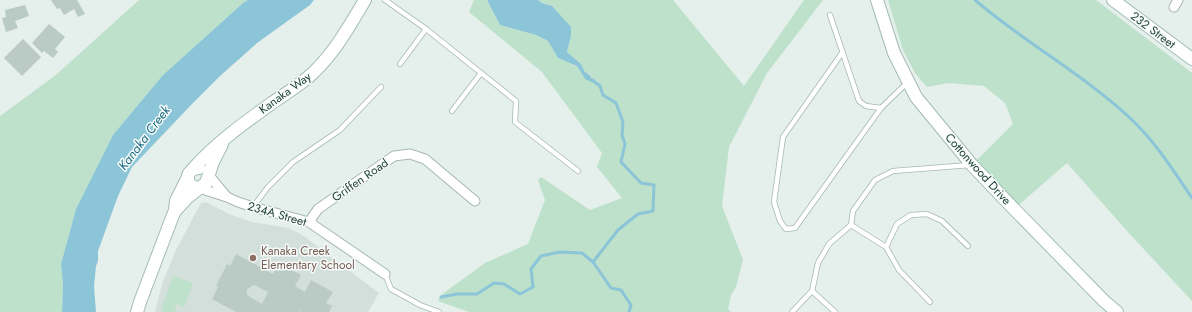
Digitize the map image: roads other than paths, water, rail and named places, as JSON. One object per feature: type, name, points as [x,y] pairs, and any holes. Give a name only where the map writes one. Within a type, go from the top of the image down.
[{"type":"main road","name":"Kanaka Way","points":[[137,312],[142,294],[175,211],[176,201],[190,173],[224,138],[315,72],[343,36],[365,0]]},
{"type":"main road","name":"Cottonwood Drive","points":[[876,0],[894,53],[916,97],[972,165],[1104,301],[1117,312]]},
{"type":"main road","name":"232 Street","points":[[1113,0],[1192,60]]},
{"type":"main road","name":"Kanaka Way","points":[[208,176],[224,138]]},
{"type":"main road","points":[[197,168],[204,170],[208,176],[206,183],[199,188],[193,187],[189,182],[190,173],[197,168]]},
{"type":"main road","name":"Kanaka Way","points":[[175,211],[199,188]]},
{"type":"street","name":"Griffen Road","points":[[309,222],[318,209],[394,156],[410,154],[425,159],[475,201]]},
{"type":"street","name":"234A Street","points":[[208,176],[227,197]]},
{"type":"street","name":"234A Street","points":[[199,188],[253,207],[309,222],[385,274]]},
{"type":"lane","points":[[385,0],[426,29],[516,101],[515,122],[578,171]]},
{"type":"lane","points":[[830,15],[859,101],[866,106],[881,108]]},
{"type":"lane","points":[[400,64],[426,29]]},
{"type":"lane","points":[[842,53],[783,138],[774,202],[780,221],[786,229],[795,228],[881,108],[908,82]]},
{"type":"lane","points":[[452,111],[480,73]]},
{"type":"lane","points":[[253,207],[268,187],[293,162],[340,130],[380,87]]},
{"type":"lane","points":[[792,312],[812,291],[818,263],[829,244],[851,225],[853,211],[874,180],[893,171],[972,165]]},
{"type":"lane","points":[[886,247],[897,224],[911,216],[927,214],[942,221],[968,246]]},
{"type":"lane","points":[[851,225],[886,247],[899,270],[930,302]]},
{"type":"lane","points":[[385,274],[391,289],[420,305],[439,312]]},
{"type":"lane","points":[[812,291],[835,312]]},
{"type":"water","name":"Kanaka Creek","points":[[248,0],[314,0],[310,5],[257,43],[220,76],[132,167],[118,196],[98,251],[94,286],[96,312],[62,312],[63,285],[61,264],[76,209],[113,135],[163,75]]},
{"type":"water","points":[[488,0],[538,0],[552,6],[571,27],[571,36],[567,52],[581,64],[585,72],[590,75],[591,78],[595,80],[594,83],[585,79],[577,66],[558,58],[548,41],[536,35],[500,25]]},
{"type":"waterway","points":[[975,0],[1013,30],[1092,86],[1129,117],[1147,136],[1171,166],[1192,198]]},
{"type":"waterway","points":[[592,80],[600,86],[603,95],[616,103],[623,122],[622,135],[625,144],[621,162],[641,183],[654,185],[653,211],[638,214],[618,230],[593,262],[611,288],[621,290],[631,305],[629,312]]},
{"type":"waterway","points":[[441,297],[457,294],[477,294],[494,283],[504,284],[520,294],[533,287],[531,269],[541,256],[560,252],[582,253],[593,262]]},
{"type":"place","name":"Kanaka Creek Elementary School","points":[[253,258]]}]
